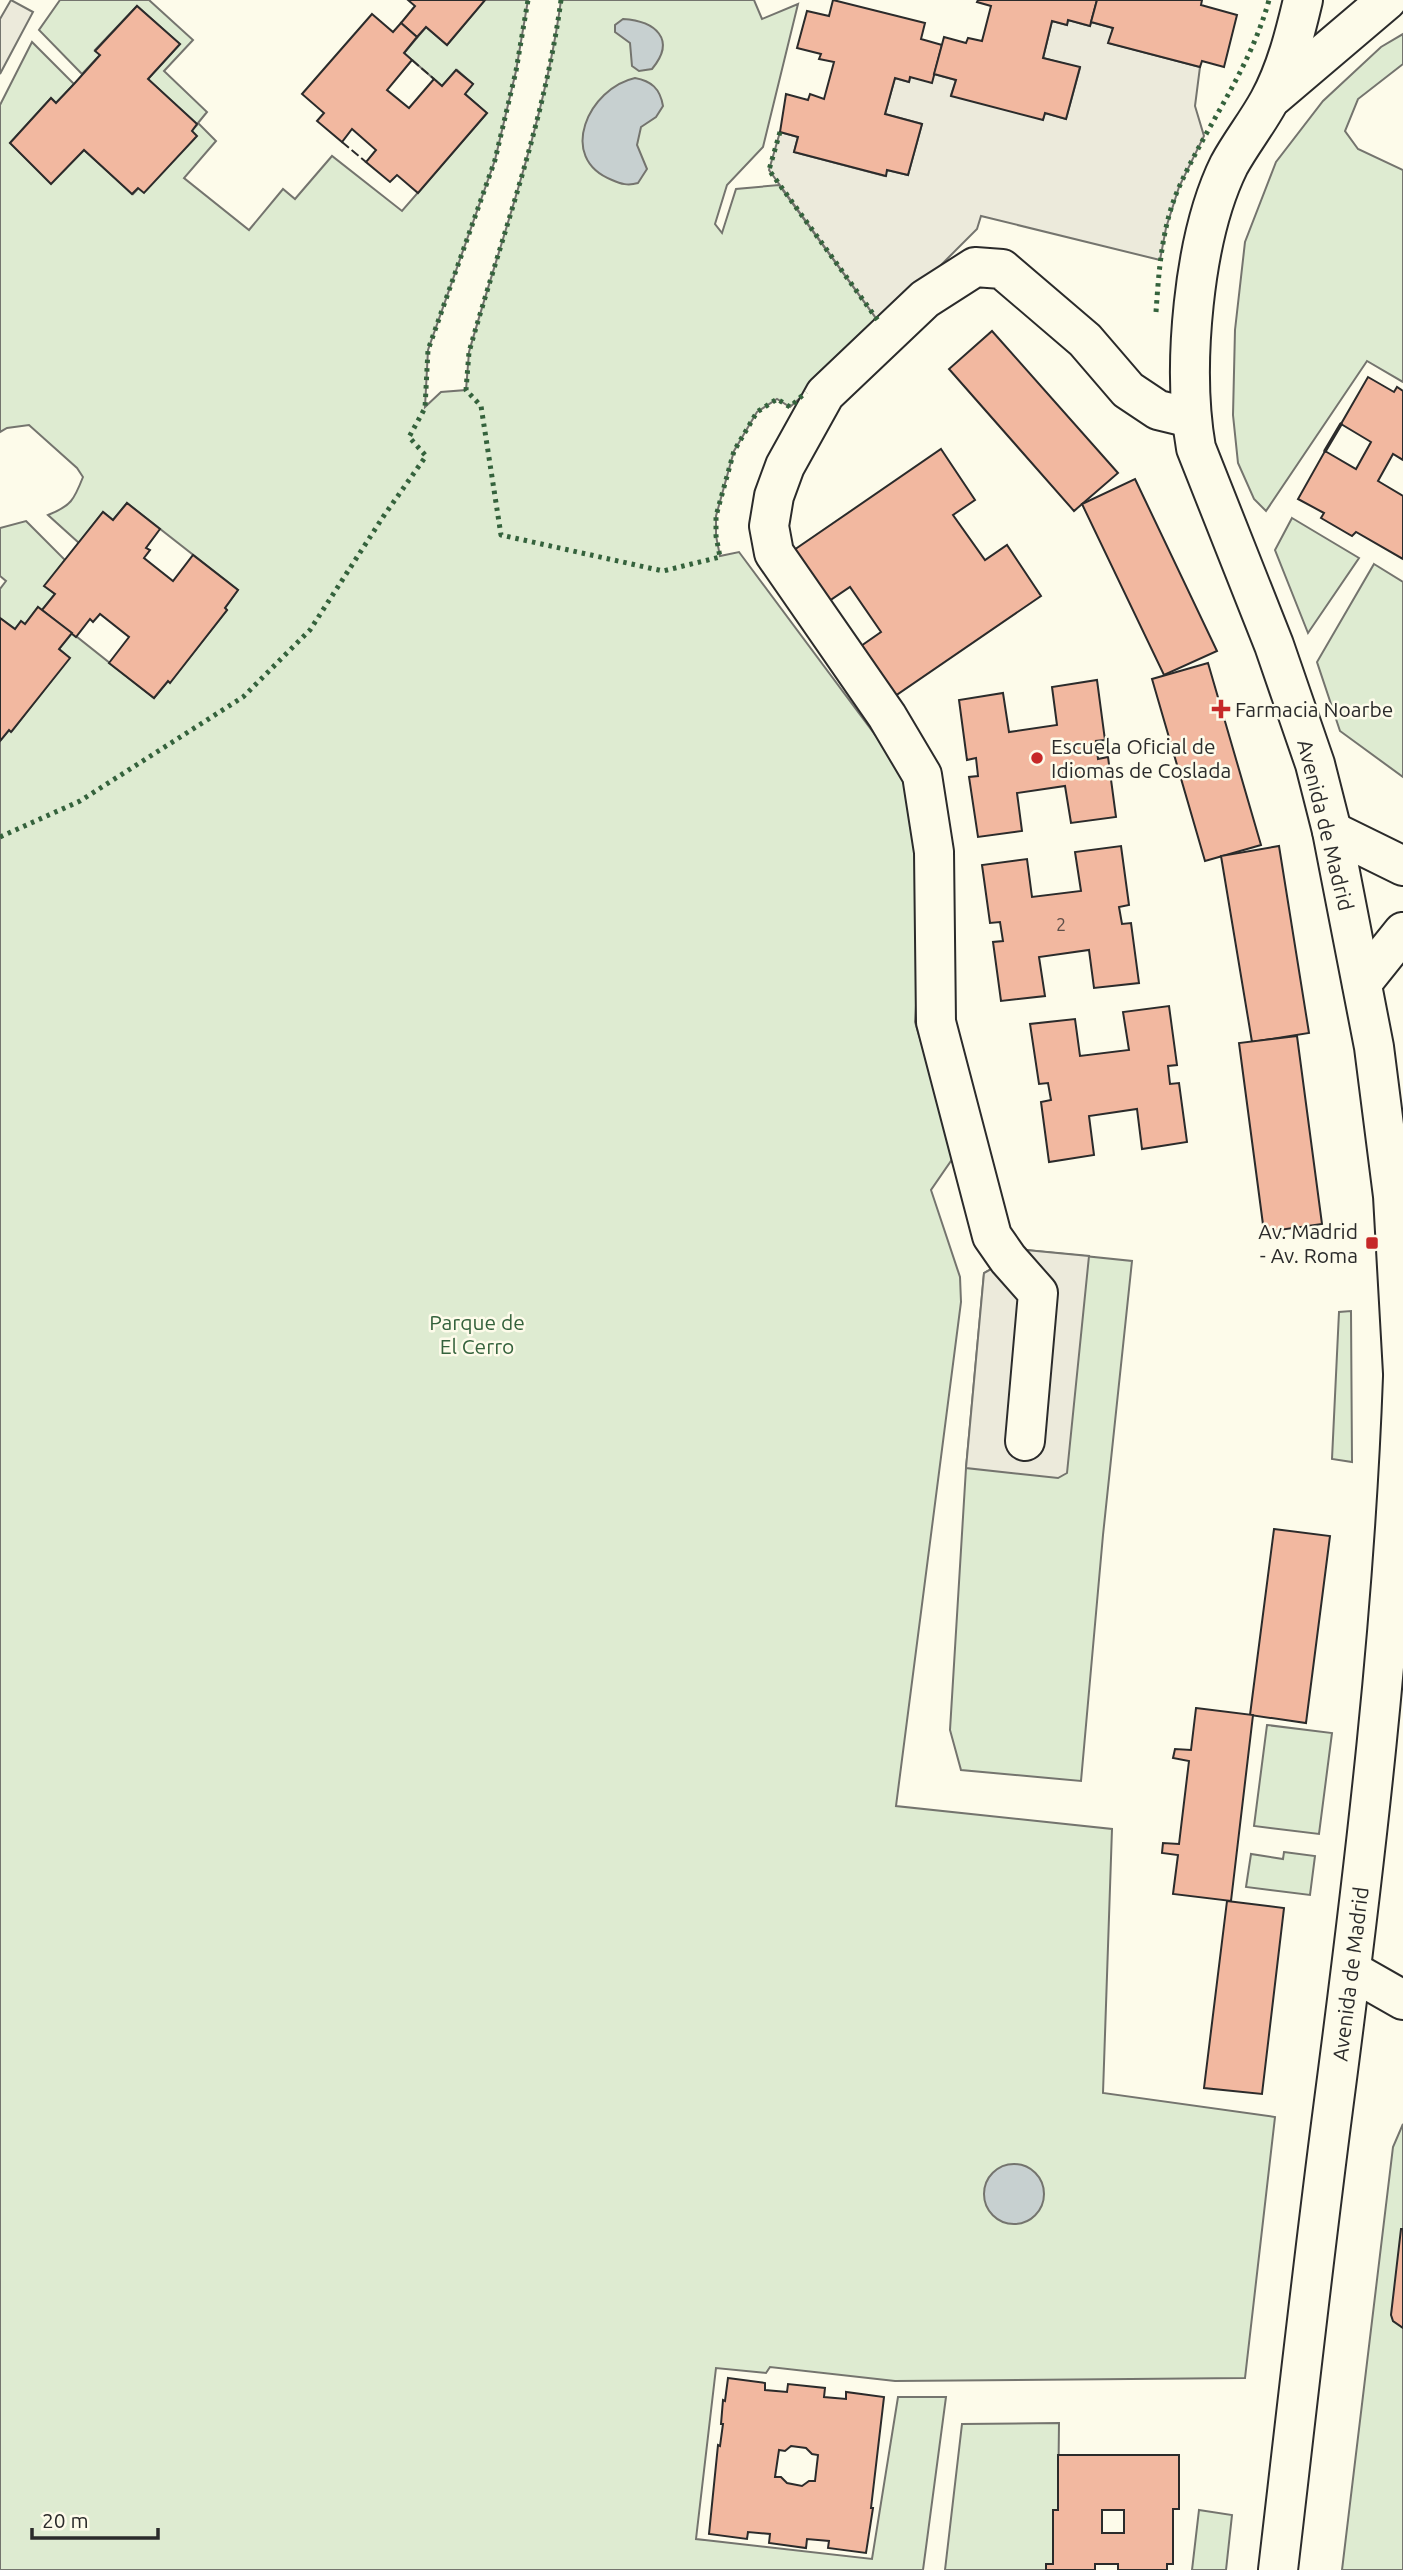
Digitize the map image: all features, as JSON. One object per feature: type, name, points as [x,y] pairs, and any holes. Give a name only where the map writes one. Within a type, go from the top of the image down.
[{"type":"street","name":"Avenida de Madrid","points":[[1278,2570],[1352,1971],[1389,1625],[1403,1375],[1394,1196],[1374,1047],[1332,831],[1311,752],[1274,645],[1196,448],[1191,418],[1193,313],[1207,223],[1229,165],[1270,99],[1295,35],[1303,0]]},
{"type":"street","name":"Avenida de Madrid","points":[[1270,99],[1387,0]]},
{"type":"street","points":[[1025,1441],[1038,1293],[992,1236],[936,1022],[934,852],[922,775],[887,716],[774,553],[769,526],[774,496],[785,466],[825,394],[925,299],[975,267],[1002,269],[1085,340],[1128,390],[1158,410],[1191,418]]},
{"type":"street","points":[[1332,831],[1403,866]]},
{"type":"street","points":[[1362,983],[1403,932]]},
{"type":"street","points":[[1352,1971],[1403,2000]]},
{"type":"green space","name":"Parque de El Cerro","points":[[60,0],[149,0],[193,40],[164,71],[207,112],[198,123],[216,141],[184,178],[249,230],[283,189],[295,199],[332,156],[402,211],[487,113],[465,94],[473,84],[457,70],[442,86],[404,53],[426,27],[447,45],[485,0],[528,0],[516,71],[495,160],[428,350],[425,407],[441,392],[466,390],[469,352],[534,134],[561,0],[754,0],[762,19],[798,4],[763,147],[727,185],[715,224],[722,233],[736,189],[779,185],[881,325],[790,407],[777,399],[757,412],[734,451],[716,516],[716,536],[720,556],[739,552],[908,779],[924,877],[915,1022],[955,1155],[931,1190],[960,1277],[961,1302],[896,1806],[1112,1829],[1103,2093],[1275,2117],[1245,2378],[895,2381],[770,2367],[766,2373],[716,2368],[696,2539],[872,2559],[898,2397],[946,2397],[923,2570],[0,2570],[0,741],[9,730],[12,731],[69,658],[59,649],[72,633],[154,698],[227,610],[225,608],[238,590],[127,503],[113,520],[103,512],[79,543],[48,515],[67,505],[74,497],[83,477],[77,468],[29,425],[7,428],[0,432],[0,105],[32,42],[74,84],[56,103],[51,98],[10,143],[51,183],[84,150],[133,194],[197,125],[148,79],[180,44],[137,6],[95,50],[100,55],[82,74],[39,30]]},
{"type":"green space","points":[[1403,34],[1403,64],[1358,99],[1345,131],[1358,149],[1403,170],[1403,382],[1367,361],[1266,511],[1254,499],[1238,463],[1233,415],[1235,330],[1245,242],[1276,162],[1323,101],[1381,47]]},
{"type":"green space","points":[[1292,518],[1359,558],[1308,633],[1275,550]]},
{"type":"green space","points":[[26,521],[65,560],[45,586],[55,594],[42,610],[38,607],[25,624],[21,622],[15,629],[0,618],[0,589],[6,581],[0,576],[0,528]]},
{"type":"green space","points":[[1374,564],[1403,582],[1403,777],[1340,731],[1317,662]]},
{"type":"green space","points":[[1026,1250],[1132,1261],[1103,1535],[1081,1781],[961,1770],[950,1730],[966,1468],[984,1273]]},
{"type":"green space","points":[[1351,1311],[1352,1462],[1332,1459],[1339,1312]]},
{"type":"green space","points":[[1267,1725],[1332,1733],[1319,1834],[1254,1826]]},
{"type":"green space","points":[[1284,1852],[1315,1856],[1310,1895],[1246,1887],[1251,1854],[1283,1859]]},
{"type":"green space","points":[[1403,2124],[1403,2570],[1342,2570],[1393,2147]]},
{"type":"green space","points":[[1059,2423],[1058,2510],[1053,2510],[1053,2564],[1046,2564],[1046,2570],[945,2570],[962,2424]]},
{"type":"green space","points":[[1199,2510],[1232,2515],[1226,2570],[1192,2570]]},
{"type":"shaded area","points":[[11,0],[33,12],[0,74],[0,19]]},
{"type":"shaded area","points":[[623,19],[645,23],[659,34],[663,49],[652,69],[639,71],[632,66],[630,43],[615,32],[615,25]]},
{"type":"shaded area","points":[[1068,20],[1113,28],[1109,43],[1200,67],[1195,106],[1204,136],[1179,187],[1166,228],[1160,260],[981,216],[977,229],[881,325],[769,170],[780,132],[798,137],[794,152],[885,176],[887,170],[908,175],[922,124],[885,114],[895,78],[909,82],[910,77],[934,74],[956,80],[951,95],[1043,119],[1045,113],[1066,119],[1080,68],[1043,58],[1052,21],[1067,25]]},
{"type":"shaded area","points":[[635,78],[654,86],[660,94],[663,106],[656,117],[641,127],[637,145],[647,169],[638,183],[628,184],[612,180],[595,170],[585,156],[583,141],[585,125],[604,95],[619,84]]},
{"type":"shaded area","points":[[1026,1250],[1089,1256],[1067,1473],[1058,1478],[966,1468],[984,1273]]},
{"type":"shaded area","points":[[1014,2164],[1031,2169],[1039,2177],[1044,2194],[1039,2211],[1031,2219],[1014,2224],[997,2219],[989,2211],[984,2194],[989,2177],[997,2169]]},
{"type":"building","points":[[408,0],[485,0],[447,45],[426,27],[417,37],[401,23],[415,6]]},
{"type":"building","points":[[833,0],[925,23],[921,39],[942,45],[932,83],[910,77],[909,82],[895,78],[885,114],[922,124],[908,175],[887,170],[886,176],[794,152],[798,137],[780,132],[786,94],[808,100],[810,94],[824,99],[834,62],[819,59],[821,54],[797,48],[807,11],[829,16]]},
{"type":"building","points":[[1097,0],[1090,26],[1068,20],[1067,25],[1052,21],[1043,58],[1080,67],[1066,119],[1045,113],[1043,120],[951,96],[956,80],[934,74],[944,37],[966,43],[968,38],[982,41],[991,6],[977,2]]},
{"type":"building","points":[[1097,0],[1202,0],[1201,5],[1237,15],[1224,67],[1202,61],[1200,67],[1108,43],[1113,28],[1091,22]]},
{"type":"building","points":[[137,6],[180,44],[148,79],[197,124],[192,131],[197,136],[144,193],[138,188],[132,194],[84,150],[51,184],[10,143],[51,98],[56,103],[74,84],[100,55],[95,51]]},
{"type":"building","points":[[372,14],[393,32],[401,23],[417,37],[404,53],[412,60],[387,90],[409,108],[434,79],[442,86],[456,70],[473,84],[465,94],[487,113],[418,193],[397,175],[390,182],[366,162],[376,150],[352,129],[342,142],[317,121],[324,113],[302,94]]},
{"type":"building","points":[[992,331],[1118,473],[1074,511],[949,369]]},
{"type":"building","points":[[1368,377],[1394,392],[1397,387],[1403,391],[1403,460],[1393,454],[1378,481],[1403,496],[1403,559],[1356,532],[1352,536],[1321,518],[1324,513],[1298,499],[1325,451],[1356,469],[1371,442],[1341,424]]},
{"type":"building","points":[[941,449],[975,500],[953,515],[985,560],[1007,545],[1041,596],[895,696],[861,646],[881,632],[850,587],[829,601],[794,550]]},
{"type":"building","points":[[1135,479],[1217,651],[1164,675],[1082,504]]},
{"type":"building","points":[[127,503],[160,529],[146,548],[150,550],[144,558],[173,581],[193,555],[238,590],[225,608],[227,610],[170,683],[168,681],[154,698],[109,663],[129,637],[100,614],[93,622],[90,619],[76,637],[42,610],[55,594],[44,586],[103,512],[113,520]]},
{"type":"building","points":[[38,607],[72,633],[59,649],[70,658],[11,732],[9,730],[0,741],[0,618],[15,629],[21,621],[25,624]]},
{"type":"building","points":[[1208,663],[1261,845],[1205,861],[1152,679]]},
{"type":"building","name":"Escuela Oficial de Idiomas de Coslada","points":[[1097,680],[1105,740],[1096,741],[1098,759],[1108,757],[1116,817],[1071,823],[1065,786],[1017,793],[1022,831],[978,837],[969,777],[978,776],[976,758],[967,760],[959,700],[1003,693],[1009,732],[1057,725],[1052,687]]},
{"type":"building","points":[[1121,846],[1129,905],[1119,907],[1122,924],[1131,923],[1139,983],[1094,988],[1089,950],[1039,957],[1045,996],[1001,1001],[993,942],[1003,941],[1000,922],[990,923],[982,865],[1027,859],[1032,897],[1081,891],[1075,852]]},
{"type":"building","points":[[1279,846],[1309,1033],[1252,1042],[1221,856]]},
{"type":"building","points":[[1169,1006],[1177,1065],[1168,1066],[1170,1084],[1179,1083],[1187,1142],[1142,1149],[1137,1109],[1089,1116],[1094,1155],[1049,1162],[1041,1102],[1051,1100],[1048,1083],[1039,1084],[1030,1024],[1075,1019],[1080,1056],[1129,1050],[1123,1012]]},
{"type":"building","points":[[1297,1036],[1322,1224],[1264,1232],[1239,1043]]},
{"type":"building","points":[[1274,1529],[1330,1536],[1306,1723],[1250,1715]]},
{"type":"building","points":[[1196,1708],[1253,1715],[1231,1901],[1173,1894],[1178,1855],[1162,1853],[1163,1843],[1179,1844],[1189,1761],[1173,1758],[1175,1749],[1191,1750]]},
{"type":"building","points":[[1227,1901],[1284,1908],[1262,2094],[1204,2088]]},
{"type":"building","points":[[1401,2229],[1403,2328],[1393,2321],[1391,2315]]},
{"type":"building","points":[[728,2378],[765,2383],[765,2390],[787,2392],[788,2384],[825,2388],[824,2397],[846,2399],[846,2392],[884,2397],[866,2553],[828,2548],[829,2541],[807,2539],[806,2548],[769,2543],[770,2534],[748,2532],[747,2539],[709,2534],[718,2445],[720,2446],[723,2424],[723,2400],[725,2401]],"holes":[[[791,2446],[806,2448],[812,2454],[818,2455],[815,2481],[809,2481],[802,2486],[775,2477],[779,2450],[785,2451]]]},
{"type":"building","points":[[1058,2455],[1179,2455],[1179,2509],[1173,2509],[1173,2564],[1167,2564],[1167,2570],[1118,2570],[1118,2564],[1095,2564],[1095,2570],[1046,2570],[1046,2564],[1053,2564],[1053,2510],[1058,2510]],"holes":[[[1102,2510],[1124,2510],[1124,2533],[1102,2533]]]},
{"type":"hedge","points":[[0,837],[80,801],[243,697],[310,630],[426,456],[409,437],[425,408],[428,350],[495,160],[516,71],[528,0]]},
{"type":"hedge","points":[[561,0],[534,134],[469,352],[466,390],[481,406],[501,535],[663,571],[720,557],[716,516],[734,451],[757,412],[777,399],[790,407],[806,392]]},
{"type":"hedge","points":[[1156,312],[1162,247],[1174,200],[1191,162],[1251,49],[1269,0]]},
{"type":"hedge","points":[[780,132],[769,170],[879,322]]},
{"type":"fence","points":[[412,60],[434,79]]},
{"type":"fence","points":[[342,142],[366,162]]},
{"type":"wall","points":[[1325,451],[1341,424]]},
{"type":"place","name":"Farmacia Noarbe","points":[[1221,709]]},
{"type":"place","name":"Escuela Oficial de Idiomas de Coslada","points":[[1037,758]]},
{"type":"place","name":"Av. Madrid - Av. Roma","points":[[1372,1243]]}]
